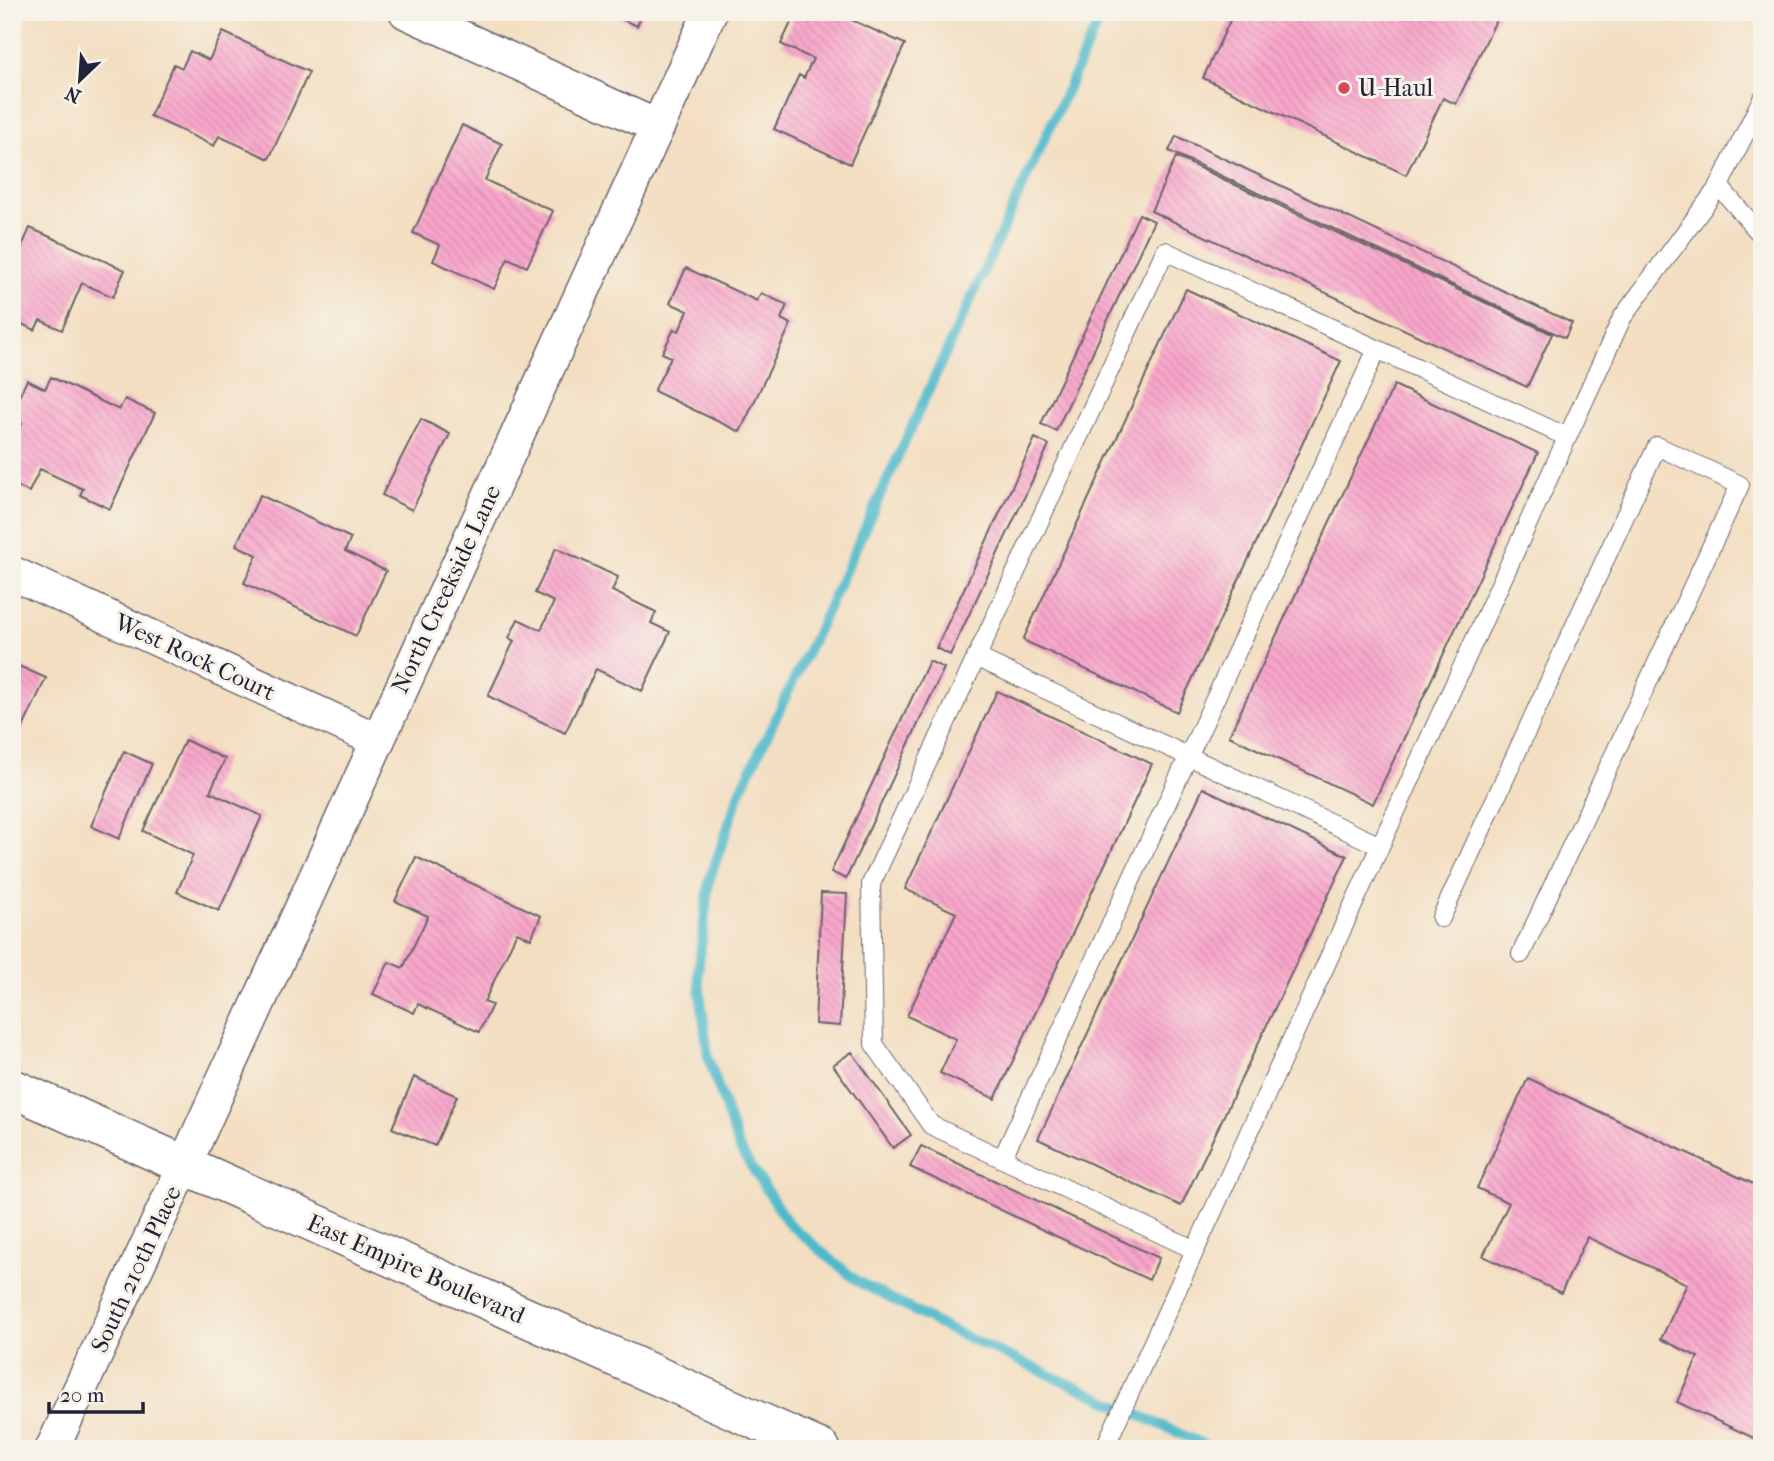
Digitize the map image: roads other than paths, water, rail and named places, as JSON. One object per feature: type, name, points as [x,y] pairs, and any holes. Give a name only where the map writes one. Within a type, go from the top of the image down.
[{"type":"street","points":[[406,12],[658,127]]},
{"type":"street","name":"North Creekside Lane","points":[[184,1166],[710,12]]},
{"type":"street","name":"West Rock Court","points":[[12,573],[377,740]]},
{"type":"street","name":"East Empire Boulevard","points":[[12,1087],[821,1449]]},
{"type":"street","name":"South 210th Place","points":[[52,1449],[184,1166]]},
{"type":"lane","points":[[1105,1445],[1622,317],[1719,186],[1762,99]]},
{"type":"lane","points":[[1719,186],[1762,236]]},
{"type":"lane","points":[[1195,1250],[931,1125],[874,1044],[871,884],[1165,251],[1567,437]]},
{"type":"lane","points":[[1002,1159],[1377,349]]},
{"type":"lane","points":[[1441,918],[1657,446],[1740,485],[1521,954]]},
{"type":"lane","points":[[976,657],[1380,846]]},
{"type":"waterway","points":[[1103,12],[824,617],[740,792],[709,881],[698,973],[708,1057],[739,1148],[788,1223],[857,1281],[946,1328],[1214,1449]]},
{"type":"place","name":"U-Haul","points":[[1344,88]]}]
